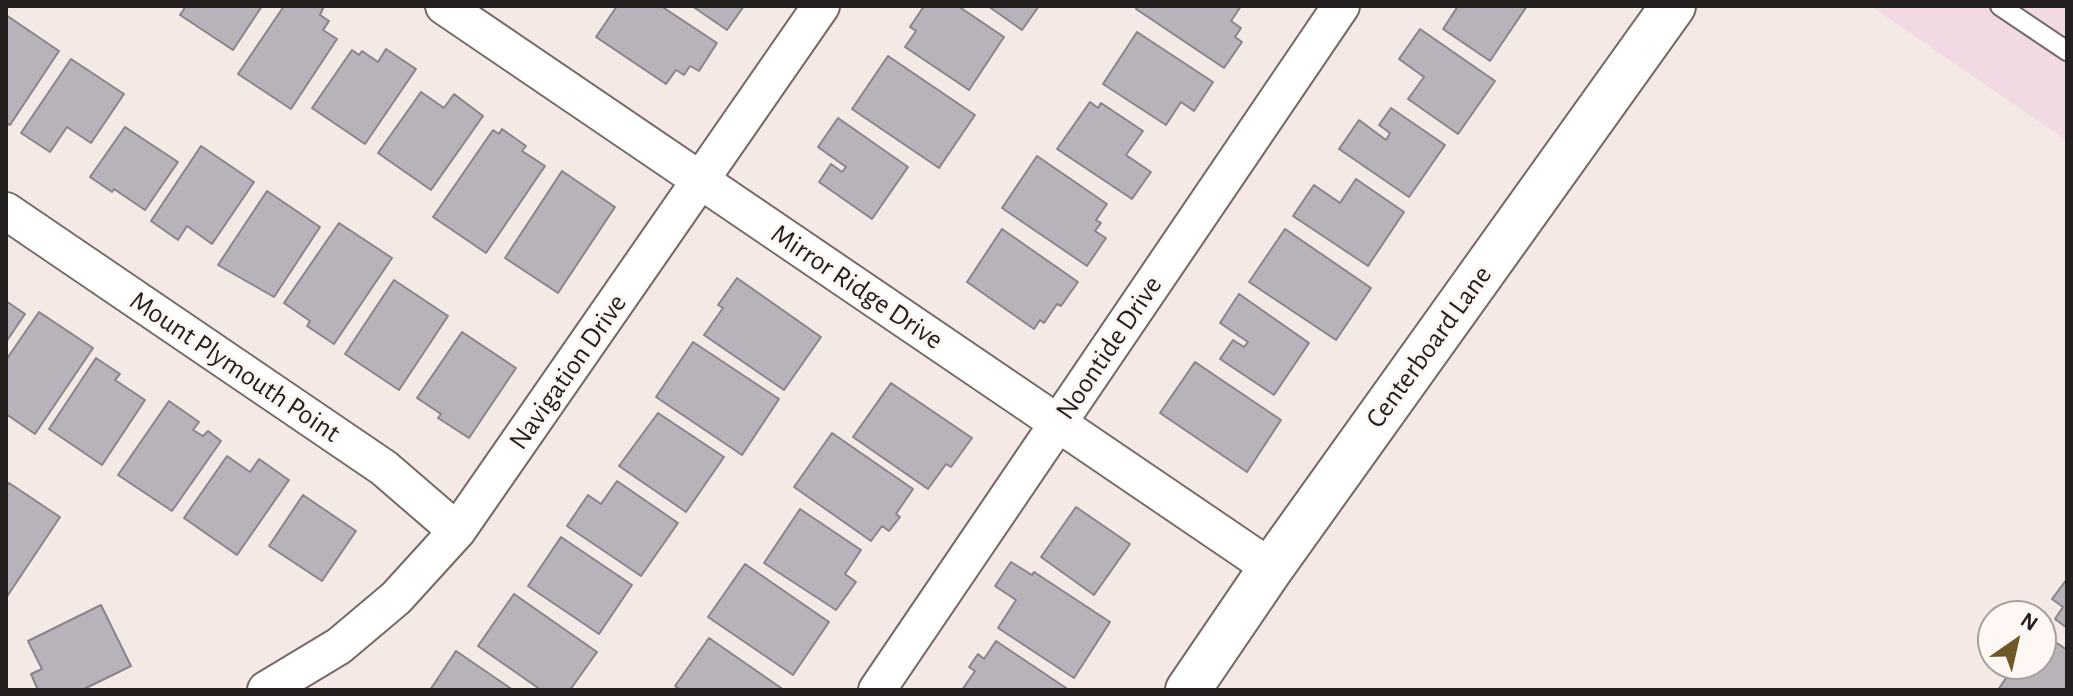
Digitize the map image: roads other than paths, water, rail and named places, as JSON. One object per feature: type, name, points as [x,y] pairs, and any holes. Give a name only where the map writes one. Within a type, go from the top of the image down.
[{"type":"street","name":"Mirror Ridge Drive","points":[[444,6],[1271,568]]},
{"type":"street","name":"Navigation Drive","points":[[266,690],[339,646],[396,598],[457,531],[821,6]]},
{"type":"street","name":"Noontide Drive","points":[[877,690],[1341,6]]},
{"type":"street","name":"Centerboard Lane","points":[[1188,690],[1271,568],[1673,6]]},
{"type":"street","name":"Mount Plymouth Point","points":[[6,211],[384,468],[457,531]]},
{"type":"lane","points":[[2000,6],[2067,51]]}]
